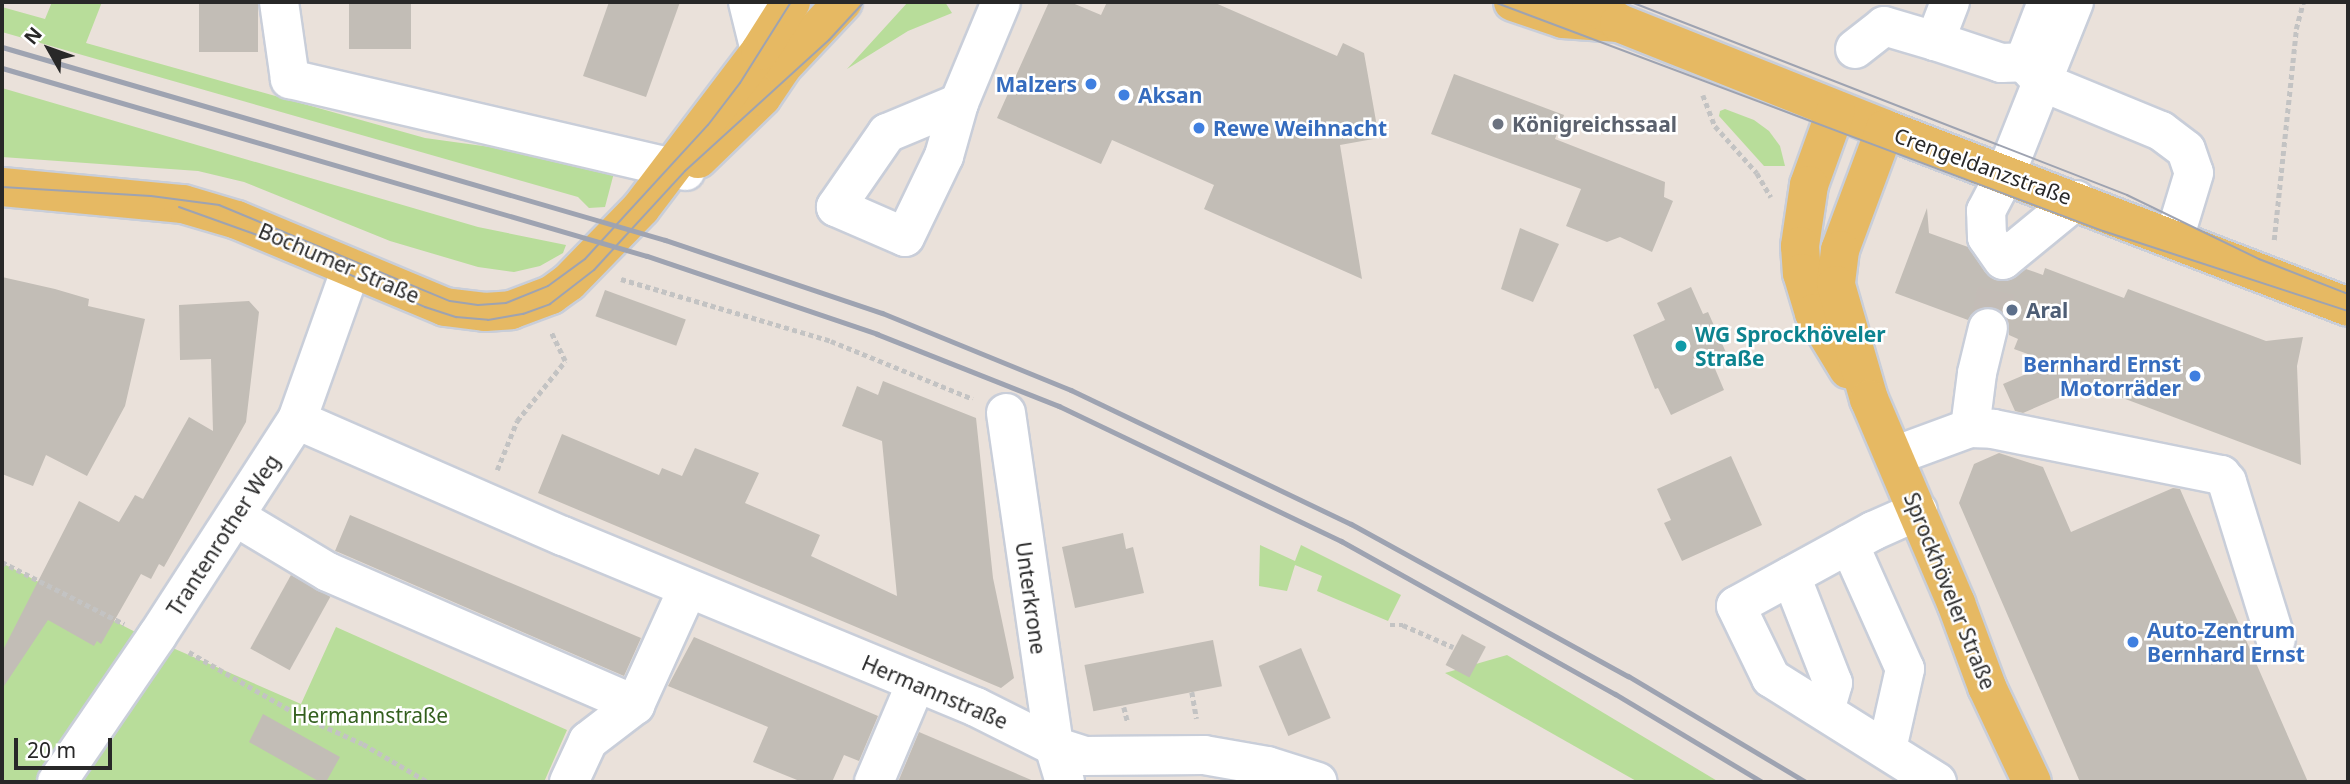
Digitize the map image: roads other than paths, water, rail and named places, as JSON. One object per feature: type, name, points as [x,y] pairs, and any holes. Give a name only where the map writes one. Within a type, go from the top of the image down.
[{"type":"main road","name":"Bochumer Straße","points":[[2,187],[183,204],[237,220],[445,307],[485,312],[511,310],[551,295],[588,265],[641,208],[663,194],[678,169],[762,97],[771,59],[791,2]]},
{"type":"main road","name":"Bochumer Straße","points":[[771,59],[843,2]]},
{"type":"main road","name":"Crengeldanzstraße","points":[[1513,2],[1585,12],[1685,48],[1836,110],[2006,173],[2348,307]]},
{"type":"main road","name":"Sprockhöveler Straße","points":[[1836,110],[1809,185],[1800,246],[1802,273],[1814,313],[1833,349],[1869,399]]},
{"type":"main road","name":"Sprockhöveler Straße","points":[[1885,129],[1840,250],[1836,285],[1869,399],[1918,511],[1987,687],[2032,782]]},
{"type":"street","points":[[279,2],[290,79],[678,169]]},
{"type":"street","points":[[748,2],[771,59]]},
{"type":"street","points":[[977,63],[978,2]]},
{"type":"street","points":[[959,103],[1001,2]]},
{"type":"street","points":[[1935,41],[1950,2]]},
{"type":"street","points":[[2047,2],[2033,72],[2006,173],[1986,211],[1987,237],[2003,260],[2076,200]]},
{"type":"street","points":[[2033,72],[2074,2]]},
{"type":"street","points":[[1855,49],[1884,26],[2033,72],[2161,131],[2186,150],[2194,173],[2174,239]]},
{"type":"street","name":"Trantenrother Weg","points":[[57,782],[236,517],[297,420],[351,268]]},
{"type":"street","points":[[1970,428],[1977,373],[1989,328]]},
{"type":"street","name":"Unterkrone","points":[[1006,413],[1054,746],[1065,782]]},
{"type":"street","name":"Hermannstraße","points":[[297,420],[688,588],[976,707],[1054,746],[1084,756],[1205,755],[1267,766],[1318,782]]},
{"type":"street","points":[[1894,456],[1970,428],[1993,429],[2221,475],[2227,482],[2276,640]]},
{"type":"street","points":[[1918,511],[1849,544],[1736,606],[1771,678],[1937,782]]},
{"type":"street","points":[[236,517],[328,572],[409,610],[635,705]]},
{"type":"street","points":[[1849,544],[1905,669],[1887,749]]},
{"type":"street","points":[[1791,576],[1833,683],[1825,710]]},
{"type":"street","points":[[569,782],[588,741],[635,705],[688,588]]},
{"type":"street","points":[[874,782],[916,682]]},
{"type":"tunnel","points":[[1988,328],[2003,260]]},
{"type":"tram line","points":[[2,187],[151,196],[219,205],[450,301],[478,305],[506,303],[548,286],[585,259],[708,125],[740,83],[791,2]]},
{"type":"tram line","points":[[179,207],[260,236],[425,307],[456,317],[488,320],[523,314],[550,304],[594,270],[685,171],[829,40],[864,2]]},
{"type":"tram line","points":[[1494,2],[2103,231],[2348,311]]},
{"type":"tram line","points":[[1631,2],[2127,195],[2259,259],[2348,294]]},
{"type":"railway","points":[[2,47],[665,240],[882,313],[1071,390],[1351,524],[1628,676],[1806,782]]},
{"type":"railway","points":[[2,68],[647,256],[877,334],[1059,406],[1341,541],[1615,694],[1762,782]]},
{"type":"place","name":"Malzers","points":[[1091,84]]},
{"type":"place","name":"Aksan","points":[[1124,95]]},
{"type":"place","name":"Königreichssaal","points":[[1498,124]]},
{"type":"place","name":"Rewe Weihnacht","points":[[1199,128]]},
{"type":"place","name":"Aral","points":[[2012,310]]},
{"type":"place","name":"WG Sprockhöveler Straße","points":[[1681,346]]},
{"type":"place","name":"Bernhard Ernst Motorräder","points":[[2195,376]]},
{"type":"place","name":"Auto-Zentrum Bernhard Ernst","points":[[2133,642]]}]
